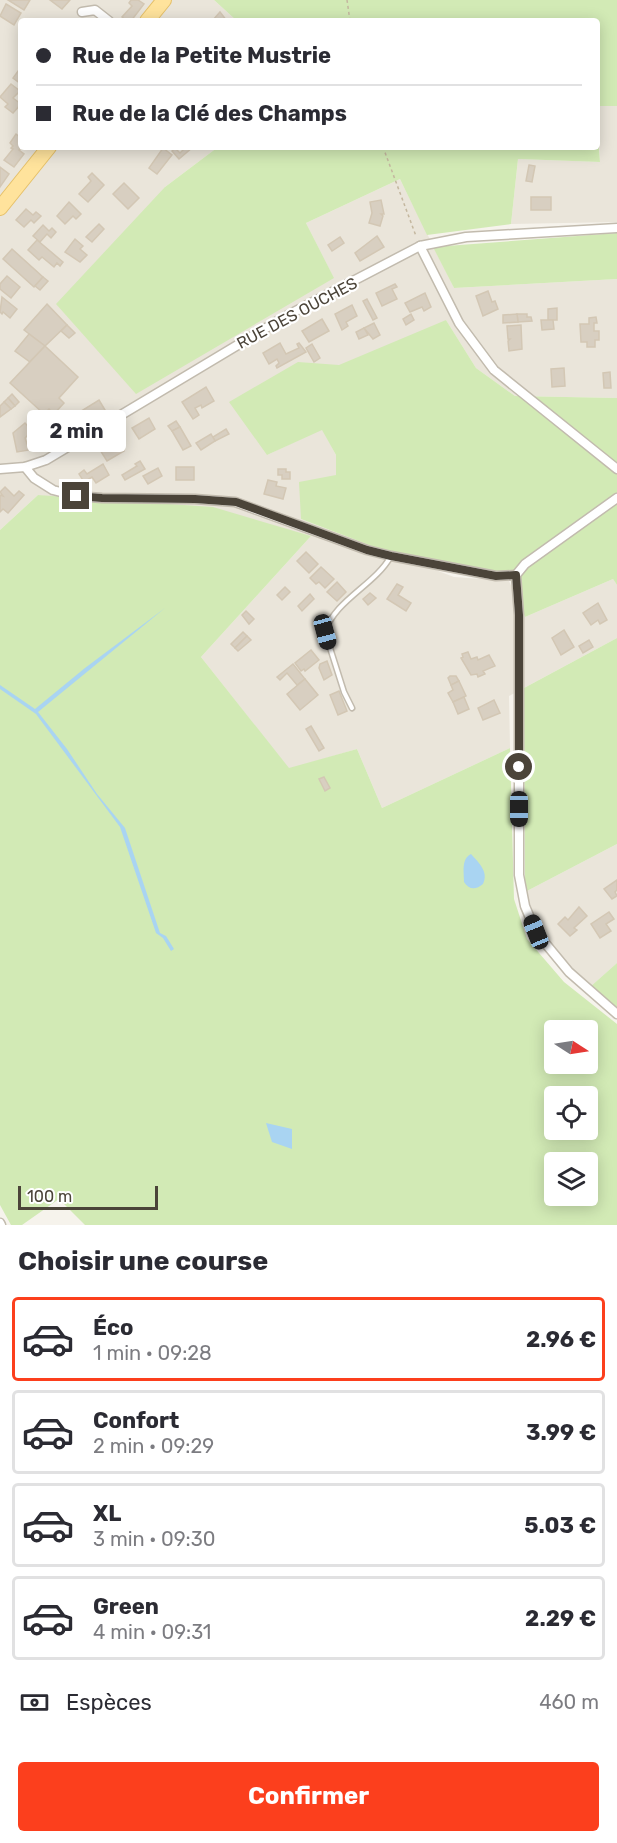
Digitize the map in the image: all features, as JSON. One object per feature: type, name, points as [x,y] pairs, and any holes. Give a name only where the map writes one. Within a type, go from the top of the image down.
[{"type":"main road","points":[[149,18],[164,0]]},
{"type":"main road","points":[[0,208],[47,150]]},
{"type":"street","points":[[82,12],[95,10],[105,18]]},
{"type":"street","name":"RUE DES OUCHES","points":[[0,470],[46,460],[286,316],[420,246],[466,237],[617,228]]},
{"type":"street","points":[[420,246],[459,322],[494,370],[617,469]]},
{"type":"street","points":[[25,466],[34,478],[53,490],[76,496],[236,502],[367,550],[496,576],[516,575]]},
{"type":"street","points":[[617,498],[525,564],[516,575],[519,615],[519,875],[525,906],[536,932],[568,972],[617,1014]]},
{"type":"lane","points":[[352,708],[344,692],[325,632],[334,615],[385,567],[391,556]]},
{"type":"path","points":[[347,0],[350,18]]},
{"type":"path","points":[[384,150],[420,246]]},
{"type":"shaded area","points":[[0,0],[214,0],[234,18],[18,18],[18,150],[214,150],[165,187],[333,277],[306,223],[400,179],[454,288],[617,279],[617,398],[515,396],[476,368],[446,320],[267,455],[322,429],[336,455],[336,475],[301,519],[454,577],[509,581],[525,617],[613,579],[617,585],[617,638],[509,696],[510,748],[382,808],[357,749],[289,769],[201,657],[311,536],[38,495],[0,530]]},
{"type":"shaded area","points":[[600,106],[617,106],[617,222],[511,224],[518,159],[600,162]]},
{"type":"shaded area","points":[[617,844],[617,963],[590,987],[554,949],[525,892]]},
{"type":"green space","points":[[214,0],[617,0],[617,106],[600,106],[600,18],[234,18]]},
{"type":"green space","points":[[214,150],[599,150],[600,162],[518,159],[511,224],[427,235],[400,179],[306,223],[334,278],[136,394],[56,304],[165,187]]},
{"type":"green space","points":[[617,233],[617,279],[454,288],[433,247]]},
{"type":"green space","points":[[446,320],[476,368],[515,396],[617,398],[617,585],[613,579],[525,617],[509,576],[398,556],[301,519],[299,482],[336,475],[336,455],[322,430],[267,455],[229,402],[298,362],[339,365]]},
{"type":"green space","points":[[38,495],[213,507],[311,536],[201,657],[289,768],[357,749],[382,808],[510,748],[514,899],[527,939],[564,982],[617,1024],[617,1225],[85,1225],[59,1199],[22,1225],[11,1225],[0,1205],[0,530]]},
{"type":"green space","points":[[617,638],[617,844],[525,892],[524,688]]},
{"type":"green space","points":[[617,963],[617,1007],[590,987]]},
{"type":"water","points":[[165,608],[38,712],[67,749],[97,794],[125,828],[160,933],[166,936],[174,949],[171,951],[163,938],[156,933],[120,827],[36,714],[0,689],[0,685],[35,709]]},
{"type":"water","points":[[471,854],[485,876],[483,884],[475,888],[468,887],[464,882],[464,862]]},
{"type":"water","points":[[266,1123],[292,1129],[292,1149],[272,1142]]},
{"type":"building","points":[[8,0],[30,0],[24,10]]},
{"type":"building","points":[[50,0],[70,0],[62,9]]},
{"type":"building","points":[[131,0],[138,0],[144,4],[133,18],[123,18],[132,6],[129,3]]},
{"type":"building","points":[[6,4],[21,13],[14,25],[0,16]]},
{"type":"building","points":[[220,12],[225,18],[215,18]]},
{"type":"building","points":[[18,71],[18,82],[13,78]]},
{"type":"building","points":[[11,84],[18,89],[13,98],[18,102],[18,107],[13,113],[5,107],[8,104],[0,97]]},
{"type":"building","points":[[16,134],[18,150],[24,154],[14,167],[4,160],[13,149],[10,143]]},
{"type":"building","points":[[162,150],[172,155],[157,174],[149,168]]},
{"type":"building","points":[[177,150],[180,153],[183,150],[190,150],[179,159],[172,151]]},
{"type":"building","points":[[529,165],[535,166],[532,182],[526,181]]},
{"type":"building","points":[[0,167],[9,174],[0,187]]},
{"type":"building","points":[[92,173],[104,185],[88,202],[79,194],[91,181],[88,177]]},
{"type":"building","points":[[124,183],[139,198],[128,209],[113,194]]},
{"type":"building","points":[[531,197],[551,197],[551,210],[531,210]]},
{"type":"building","points":[[381,200],[384,214],[381,214],[383,216],[380,226],[369,223],[372,213],[370,202]]},
{"type":"building","points":[[69,202],[81,214],[76,219],[73,216],[65,224],[57,216]]},
{"type":"building","points":[[26,209],[33,215],[36,212],[41,216],[34,223],[31,220],[24,227],[16,220]]},
{"type":"building","points":[[99,224],[104,229],[92,242],[86,237]]},
{"type":"building","points":[[43,225],[49,231],[52,228],[56,232],[51,238],[47,234],[40,242],[33,236]]},
{"type":"building","points":[[377,236],[384,247],[360,261],[355,253]]},
{"type":"building","points":[[340,237],[344,243],[332,251],[328,245]]},
{"type":"building","points":[[75,239],[83,246],[80,249],[87,255],[80,262],[65,252]]},
{"type":"building","points":[[37,240],[63,262],[60,266],[57,263],[54,267],[42,257],[39,260],[28,250]]},
{"type":"building","points":[[12,249],[43,277],[34,287],[3,259]]},
{"type":"building","points":[[7,276],[20,287],[11,298],[0,289],[0,284]]},
{"type":"building","points":[[43,277],[48,281],[40,290],[35,286]]},
{"type":"building","points":[[395,284],[397,287],[392,289],[397,299],[382,306],[376,293]]},
{"type":"building","points":[[488,291],[492,302],[495,301],[498,309],[483,316],[476,296]]},
{"type":"building","points":[[425,293],[431,307],[424,311],[422,307],[410,312],[405,303]]},
{"type":"building","points":[[2,297],[17,309],[10,318],[0,312]]},
{"type":"building","points":[[367,299],[377,318],[373,320],[363,301]]},
{"type":"building","points":[[47,304],[67,325],[45,346],[24,330]]},
{"type":"building","points":[[352,305],[357,316],[346,322],[348,326],[342,330],[335,314]]},
{"type":"building","points":[[557,308],[557,320],[548,320],[548,309]]},
{"type":"building","points":[[411,314],[414,320],[406,325],[403,319]]},
{"type":"building","points":[[517,314],[527,314],[532,321],[518,322]]},
{"type":"building","points":[[517,314],[518,322],[503,323],[503,315]]},
{"type":"building","points":[[596,317],[597,323],[594,323],[594,331],[599,331],[599,340],[595,340],[595,347],[587,347],[587,342],[581,342],[580,324],[589,324],[589,318]]},
{"type":"building","points":[[322,319],[329,331],[309,342],[302,331]]},
{"type":"building","points":[[541,320],[553,320],[554,329],[542,330]]},
{"type":"building","points":[[374,323],[380,335],[373,339],[364,328]]},
{"type":"building","points":[[67,325],[75,333],[69,338],[61,331]]},
{"type":"building","points":[[521,325],[522,349],[509,351],[508,341],[510,339],[508,339],[507,326]]},
{"type":"building","points":[[364,328],[368,335],[359,339],[356,332]]},
{"type":"building","points":[[29,334],[45,346],[30,362],[15,351]]},
{"type":"building","points":[[280,343],[286,354],[299,348],[297,344],[299,343],[306,352],[277,368],[279,363],[277,359],[269,364],[263,353]]},
{"type":"building","points":[[312,344],[320,358],[314,362],[306,348]]},
{"type":"building","points":[[45,346],[78,377],[59,398],[64,403],[54,414],[49,409],[44,414],[10,383]]},
{"type":"building","points":[[564,368],[565,386],[552,387],[551,369]]},
{"type":"building","points":[[610,372],[611,388],[604,388],[603,373]]},
{"type":"building","points":[[206,387],[214,401],[202,408],[201,405],[195,408],[199,415],[193,419],[182,402]]},
{"type":"building","points":[[12,394],[19,402],[15,406],[8,398]]},
{"type":"building","points":[[8,398],[15,406],[11,409],[4,402]]},
{"type":"building","points":[[99,400],[108,415],[73,436],[68,433],[62,423]]},
{"type":"building","points":[[4,402],[11,409],[0,417],[0,406]]},
{"type":"building","points":[[149,418],[155,429],[139,439],[132,428]]},
{"type":"building","points":[[176,421],[180,427],[172,431],[168,426]]},
{"type":"building","points":[[25,423],[32,431],[25,438],[29,450],[17,452],[13,433]]},
{"type":"building","points":[[180,427],[191,446],[183,450],[172,431]]},
{"type":"building","points":[[226,429],[229,434],[215,441],[213,437]]},
{"type":"building","points":[[211,434],[215,441],[201,450],[196,443]]},
{"type":"building","points":[[117,440],[124,451],[107,461],[100,450]]},
{"type":"building","points":[[140,461],[145,469],[125,480],[122,475],[137,466],[135,464]]},
{"type":"building","points":[[103,464],[109,475],[96,483],[92,477],[84,482],[79,474],[84,470],[87,474]]},
{"type":"building","points":[[176,467],[194,467],[194,480],[176,480]]},
{"type":"building","points":[[158,468],[162,476],[148,484],[143,476]]},
{"type":"building","points":[[278,469],[286,469],[286,472],[290,472],[290,479],[282,479],[282,475],[278,475]]},
{"type":"building","points":[[268,480],[277,482],[276,486],[286,488],[283,499],[264,494]]},
{"type":"building","points":[[5,487],[14,496],[19,491],[24,495],[8,513],[3,509],[0,512],[0,495],[3,496],[0,492]]},
{"type":"building","points":[[306,552],[318,564],[309,573],[297,561]]},
{"type":"building","points":[[321,567],[334,579],[325,588],[310,578]]},
{"type":"building","points":[[337,582],[346,592],[337,601],[327,592]]},
{"type":"building","points":[[397,584],[403,587],[398,595],[411,603],[406,611],[387,599]]},
{"type":"building","points":[[285,587],[290,592],[282,600],[277,595]]},
{"type":"building","points":[[370,593],[376,598],[368,605],[363,599]]},
{"type":"building","points":[[310,594],[314,599],[302,611],[298,606]]},
{"type":"building","points":[[598,603],[607,620],[600,624],[598,620],[591,625],[583,613]]},
{"type":"building","points":[[246,611],[254,619],[249,624],[242,615]]},
{"type":"building","points":[[564,630],[574,647],[561,655],[552,638]]},
{"type":"building","points":[[243,632],[247,636],[235,648],[231,644]]},
{"type":"building","points":[[247,636],[251,640],[238,651],[235,648]]},
{"type":"building","points":[[589,640],[593,647],[583,653],[579,646]]},
{"type":"building","points":[[311,650],[319,660],[305,671],[304,669],[301,671],[295,663]]},
{"type":"building","points":[[468,652],[471,659],[477,657],[478,660],[489,655],[495,666],[483,671],[485,674],[478,677],[477,674],[471,675],[461,658],[462,654]]},
{"type":"building","points":[[327,661],[332,675],[324,680],[319,668],[320,664]]},
{"type":"building","points":[[293,664],[305,679],[297,685],[287,673],[280,680],[277,677]]},
{"type":"building","points":[[456,676],[459,681],[451,685],[448,678]]},
{"type":"building","points":[[305,679],[318,695],[300,710],[287,694]]},
{"type":"building","points":[[459,681],[466,696],[453,702],[448,693],[453,690],[451,685]]},
{"type":"building","points":[[339,691],[347,711],[338,715],[330,695]]},
{"type":"building","points":[[464,697],[469,709],[458,714],[453,702]]},
{"type":"building","points":[[494,700],[500,713],[483,720],[478,708]]},
{"type":"building","points":[[311,726],[324,748],[319,751],[306,729]]},
{"type":"building","points":[[324,777],[330,788],[325,791],[319,779]]},
{"type":"building","points":[[617,880],[615,892],[617,896],[612,899],[604,889]]},
{"type":"building","points":[[579,907],[587,916],[574,928],[577,930],[570,936],[558,924],[565,917],[568,920]]},
{"type":"building","points":[[609,912],[614,919],[606,924],[611,931],[600,938],[591,924]]},
{"type":"route","points":[[76,496],[236,502],[367,550],[496,576],[516,575],[519,615],[519,767]]}]
